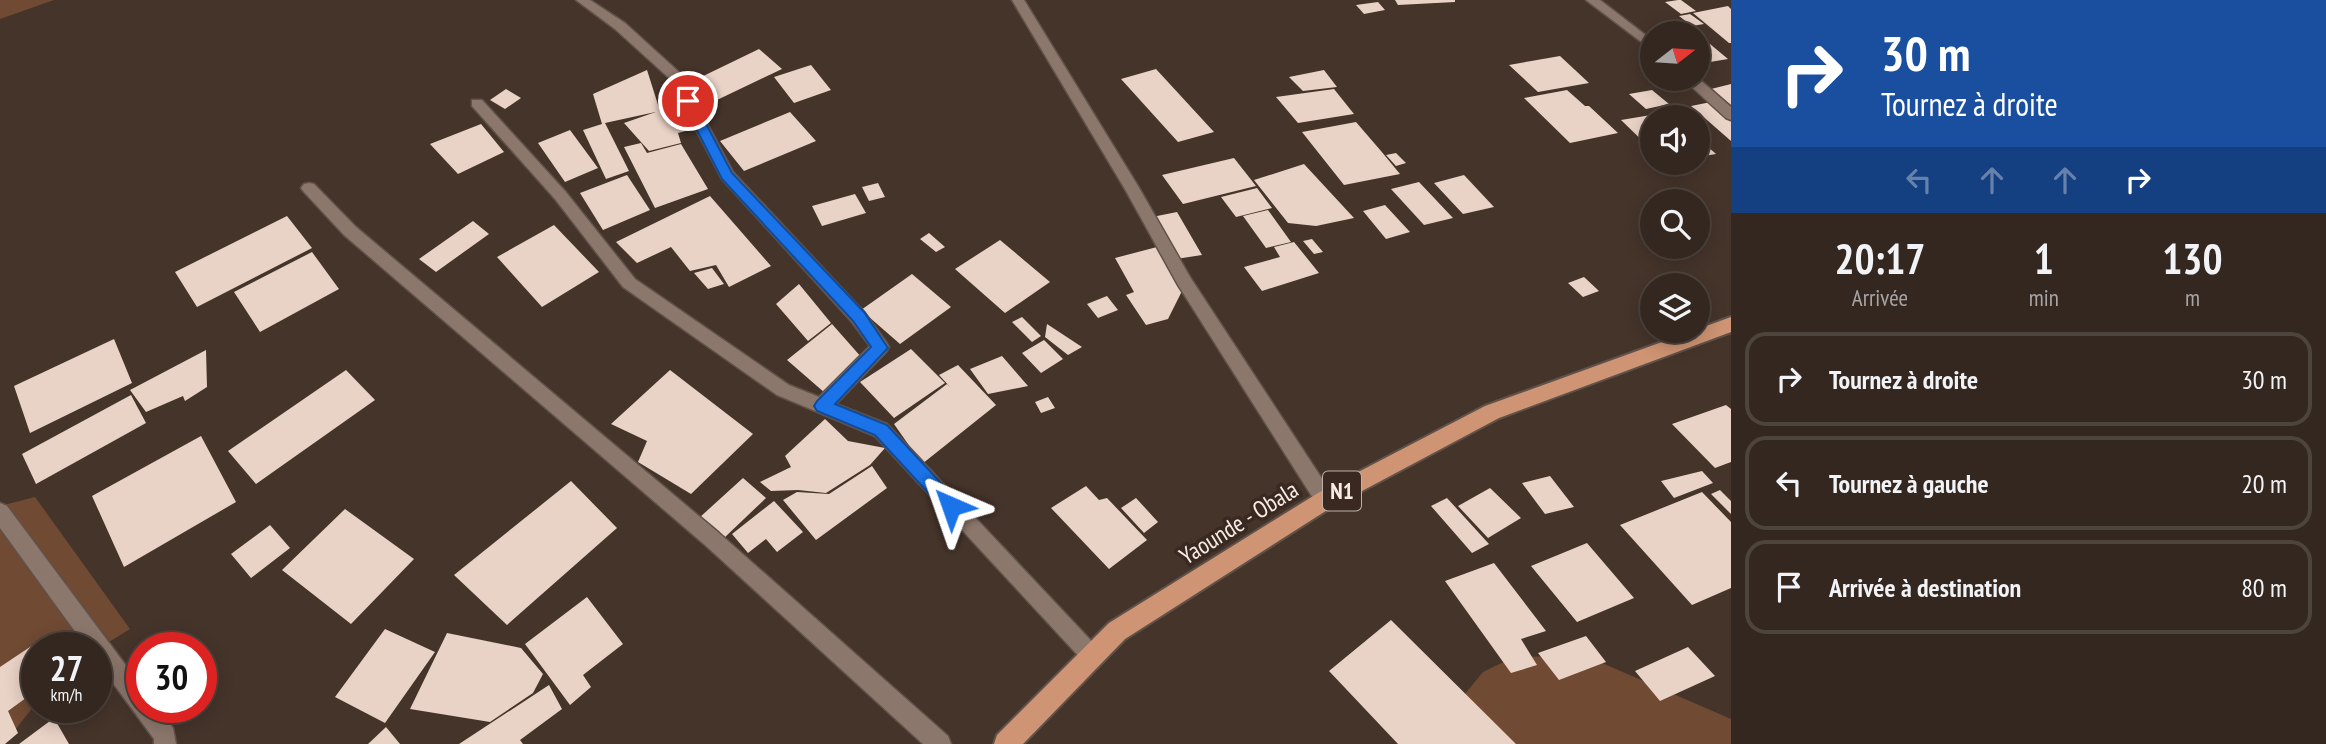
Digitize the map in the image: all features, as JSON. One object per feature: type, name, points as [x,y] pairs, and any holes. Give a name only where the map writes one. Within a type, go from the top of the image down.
[{"type":"highway","name":"Yaounde - Obala","points":[[1006,744],[1117,631],[1325,500],[1492,412],[1731,324]]},
{"type":"street","points":[[582,0],[620,26],[675,76],[727,176],[859,317],[880,348],[822,406]]},
{"type":"street","points":[[1018,0],[1133,190],[1184,281],[1325,500]]},
{"type":"street","points":[[1592,0],[1640,37]]},
{"type":"street","points":[[1704,91],[1731,115]]},
{"type":"street","points":[[477,103],[560,195],[629,283],[783,390],[881,430],[1092,656]]},
{"type":"street","points":[[309,188],[350,231],[712,539],[940,744]]},
{"type":"street","points":[[0,512],[126,683]]},
{"type":"street","points":[[155,723],[165,736],[165,744]]},
{"type":"shaded area","points":[[0,0],[54,0],[0,19]]},
{"type":"shaded area","points":[[35,497],[130,629],[112,640],[112,632],[21,632],[21,722],[4,744],[0,744],[0,506]]},
{"type":"shaded area","points":[[1586,656],[1731,719],[1731,744],[1424,744],[1483,672],[1514,657]]},
{"type":"building","points":[[1395,0],[1455,0],[1455,2],[1398,5]]},
{"type":"building","points":[[1681,0],[1696,11],[1681,14],[1665,2]]},
{"type":"building","points":[[1378,2],[1385,10],[1364,14],[1356,5]]},
{"type":"building","points":[[1728,6],[1731,9],[1731,43],[1710,27],[1710,21],[1703,21],[1693,13]]},
{"type":"building","points":[[1690,14],[1700,21],[1686,21],[1679,16]]},
{"type":"building","points":[[1710,44],[1728,59],[1710,62]]},
{"type":"building","points":[[759,49],[782,69],[717,100],[695,80]]},
{"type":"building","points":[[1560,56],[1589,83],[1538,92],[1509,65]]},
{"type":"building","points":[[811,65],[831,90],[794,103],[774,77]]},
{"type":"building","points":[[1156,69],[1214,132],[1178,142],[1121,79]]},
{"type":"building","points":[[647,70],[660,111],[605,123],[629,171],[606,179],[583,130],[602,124],[593,94]]},
{"type":"building","points":[[1324,70],[1337,87],[1303,91],[1289,77]]},
{"type":"building","points":[[1731,84],[1731,105],[1711,89]]},
{"type":"building","points":[[506,89],[521,98],[505,109],[490,100]]},
{"type":"building","points":[[1334,89],[1354,114],[1298,123],[1276,97]]},
{"type":"building","points":[[1567,90],[1618,133],[1570,143],[1524,98]]},
{"type":"building","points":[[1653,91],[1669,104],[1641,105],[1629,94]]},
{"type":"building","points":[[1711,102],[1731,119],[1731,141],[1710,123],[1710,105],[1696,105]]},
{"type":"building","points":[[670,107],[689,130],[678,133],[681,143],[649,151],[624,123]]},
{"type":"building","points":[[790,112],[816,141],[744,171],[720,141]]},
{"type":"building","points":[[1640,117],[1640,138],[1621,120]]},
{"type":"building","points":[[1356,122],[1400,174],[1344,185],[1302,132]]},
{"type":"building","points":[[481,124],[504,152],[458,174],[430,144]]},
{"type":"building","points":[[570,130],[598,168],[565,182],[538,143]]},
{"type":"building","points":[[641,143],[647,153],[681,144],[708,189],[655,208],[624,147]]},
{"type":"building","points":[[1396,153],[1406,163],[1396,166],[1386,155]]},
{"type":"building","points":[[1234,158],[1256,186],[1183,204],[1162,175]]},
{"type":"building","points":[[1304,164],[1354,218],[1316,226],[1288,223],[1254,180]]},
{"type":"building","points":[[627,175],[650,210],[603,230],[580,193]]},
{"type":"building","points":[[1464,175],[1494,207],[1463,214],[1434,183]]},
{"type":"building","points":[[1419,182],[1453,218],[1424,225],[1391,189]]},
{"type":"building","points":[[878,183],[885,197],[869,201],[862,187]]},
{"type":"building","points":[[1257,188],[1272,208],[1236,217],[1221,197]]},
{"type":"building","points":[[855,194],[866,213],[822,226],[812,206]]},
{"type":"building","points":[[710,196],[771,266],[729,287],[716,265],[690,271],[671,247],[637,263],[616,242]]},
{"type":"building","points":[[1385,205],[1410,232],[1386,239],[1363,211]]},
{"type":"building","points":[[1268,210],[1291,242],[1266,248],[1243,216]]},
{"type":"building","points":[[1177,212],[1202,255],[1176,259],[1152,217]]},
{"type":"building","points":[[287,216],[312,248],[197,307],[175,272]]},
{"type":"building","points":[[473,221],[489,234],[436,272],[419,259]]},
{"type":"building","points":[[554,225],[599,272],[542,307],[497,257]]},
{"type":"building","points":[[929,233],[945,247],[936,252],[920,239]]},
{"type":"building","points":[[1312,239],[1323,252],[1314,254],[1303,241]]},
{"type":"building","points":[[1000,240],[1050,282],[1005,313],[955,269]]},
{"type":"building","points":[[1294,242],[1319,273],[1262,291],[1244,267],[1280,257],[1274,247]]},
{"type":"building","points":[[1157,247],[1183,289],[1168,319],[1146,325],[1126,295],[1134,292],[1115,258]]},
{"type":"building","points":[[312,252],[339,289],[260,332],[234,292]]},
{"type":"building","points":[[712,268],[724,284],[708,289],[694,273]]},
{"type":"building","points":[[912,274],[951,307],[900,344],[861,310]]},
{"type":"building","points":[[1584,277],[1599,291],[1583,297],[1568,283]]},
{"type":"building","points":[[799,284],[831,323],[808,341],[776,304]]},
{"type":"building","points":[[1107,296],[1118,310],[1098,318],[1087,304]]},
{"type":"building","points":[[1022,317],[1041,336],[1032,342],[1012,322]]},
{"type":"building","points":[[832,324],[862,358],[825,393],[787,360]]},
{"type":"building","points":[[1047,324],[1082,347],[1068,355],[1045,337]]},
{"type":"building","points":[[114,339],[132,383],[30,433],[14,386]]},
{"type":"building","points":[[1044,340],[1063,359],[1041,373],[1022,353]]},
{"type":"building","points":[[911,349],[945,383],[894,418],[860,382]]},
{"type":"building","points":[[206,350],[207,387],[185,401],[183,396],[146,412],[130,390]]},
{"type":"building","points":[[1002,356],[1028,386],[988,394],[970,369]]},
{"type":"building","points":[[958,365],[996,405],[922,464],[894,424],[947,384],[951,388],[939,375]]},
{"type":"building","points":[[346,370],[375,400],[256,484],[228,451]]},
{"type":"building","points":[[670,370],[753,434],[691,494],[638,462],[647,441],[611,424]]},
{"type":"building","points":[[131,395],[146,423],[36,484],[22,454]]},
{"type":"building","points":[[1048,397],[1055,408],[1041,413],[1035,402]]},
{"type":"building","points":[[1726,405],[1731,409],[1731,462],[1715,468],[1672,424]]},
{"type":"building","points":[[825,419],[848,441],[885,448],[870,465],[826,493],[771,491],[760,482],[791,467],[785,456]]},
{"type":"building","points":[[201,436],[236,502],[124,567],[92,496]]},
{"type":"building","points":[[872,466],[887,488],[816,540],[783,500],[797,492],[829,494]]},
{"type":"building","points":[[1702,471],[1713,483],[1674,498],[1661,481]]},
{"type":"building","points":[[1550,476],[1574,507],[1545,514],[1522,483]]},
{"type":"building","points":[[743,478],[766,498],[723,539],[699,518]]},
{"type":"building","points":[[571,481],[617,528],[507,625],[454,575]]},
{"type":"building","points":[[1086,486],[1099,500],[1107,498],[1147,540],[1109,569],[1051,508]]},
{"type":"building","points":[[1490,488],[1521,518],[1488,538],[1458,506]]},
{"type":"building","points":[[1720,490],[1731,501],[1731,514],[1711,494]]},
{"type":"building","points":[[1702,492],[1731,522],[1731,588],[1692,605],[1620,525]]},
{"type":"building","points":[[1136,498],[1158,522],[1144,533],[1121,508]]},
{"type":"building","points":[[1447,498],[1489,544],[1472,553],[1431,506]]},
{"type":"building","points":[[774,501],[803,532],[777,552],[766,539],[748,553],[732,534]]},
{"type":"building","points":[[345,509],[414,559],[351,624],[282,570]]},
{"type":"building","points":[[270,525],[290,548],[251,578],[231,554]]},
{"type":"building","points":[[1587,543],[1634,598],[1577,622],[1531,566]]},
{"type":"building","points":[[1494,563],[1546,631],[1521,639],[1537,665],[1511,673],[1445,581]]},
{"type":"building","points":[[587,597],[623,644],[583,675],[591,687],[570,705],[525,644]]},
{"type":"building","points":[[1391,620],[1516,744],[1398,744],[1329,671]]},
{"type":"building","points":[[385,629],[435,652],[385,723],[335,697]]},
{"type":"building","points":[[447,633],[521,648],[543,674],[533,693],[490,722],[410,709]]},
{"type":"building","points":[[1586,636],[1606,662],[1559,680],[1538,653]]},
{"type":"building","points":[[1688,647],[1715,676],[1660,701],[1635,671]]},
{"type":"building","points":[[21,653],[21,702],[8,711],[18,733],[5,744],[0,744],[0,667]]},
{"type":"building","points":[[549,685],[562,709],[520,740],[523,744],[459,744]]},
{"type":"building","points":[[47,723],[57,723],[69,744],[19,744]]},
{"type":"building","points":[[386,727],[400,744],[368,744]]},
{"type":"route","points":[[688,101],[727,176],[859,317],[880,348],[822,406],[881,430],[951,506]]}]
